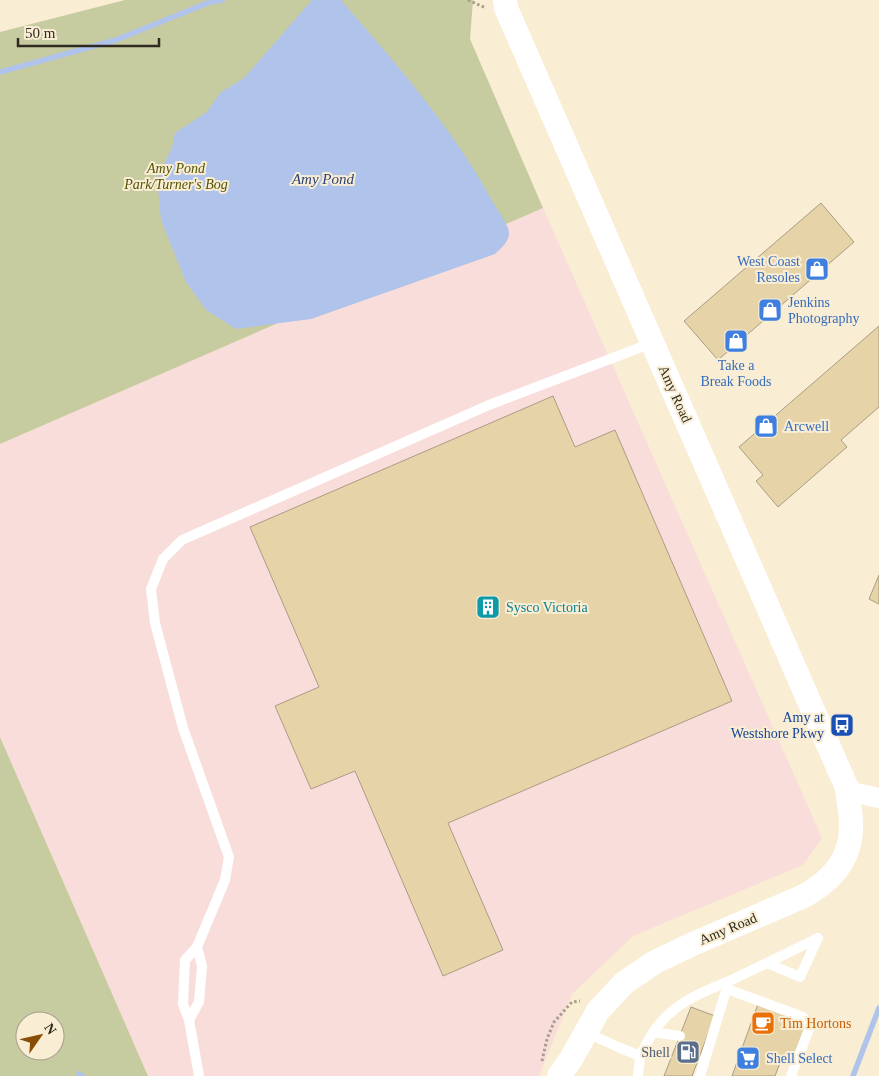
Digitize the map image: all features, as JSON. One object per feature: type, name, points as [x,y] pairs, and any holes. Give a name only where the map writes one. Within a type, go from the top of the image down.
[{"type":"street","name":"Amy Road","points":[[506,0],[506,8],[847,788],[851,824],[850,844],[845,858],[819,888],[694,943],[655,962],[624,982],[598,1011],[560,1070]]},
{"type":"street","points":[[847,788],[856,793],[879,798]]},
{"type":"lane","points":[[199,1076],[189,1020],[183,1004],[185,960],[197,947],[225,880],[230,857],[183,728],[155,623],[151,589],[163,559],[182,540],[489,405],[652,343]]},
{"type":"lane","points":[[638,1076],[640,1056],[653,1032],[668,1014],[702,992],[728,985],[767,963],[818,938],[800,977],[767,963]]},
{"type":"lane","points":[[189,1020],[199,1002],[202,966],[197,947]]},
{"type":"lane","points":[[700,1076],[707,1046],[728,985]]},
{"type":"lane","points":[[728,985],[803,1017],[808,1023],[808,1029],[790,1076]]},
{"type":"lane","points":[[585,1032],[640,1056]]},
{"type":"lane","points":[[653,1032],[680,1036]]},
{"type":"path","points":[[560,1070],[547,1038],[554,1022],[572,1002]]},
{"type":"shaded area","points":[[543,208],[822,838],[803,865],[633,936],[572,994],[539,1076],[148,1076],[0,737],[0,444]]},
{"type":"green space","name":"Amy Pond Park/Turner's Bog","points":[[125,0],[473,0],[470,39],[543,208],[0,444],[0,32]]},
{"type":"green space","points":[[0,737],[148,1076],[0,1076]]},
{"type":"water","name":"Amy Pond","points":[[312,0],[341,0],[404,74],[462,151],[506,223],[509,236],[504,245],[495,254],[311,319],[236,329],[206,310],[186,282],[161,220],[157,178],[172,148],[175,133],[207,112],[220,93],[244,78]]},
{"type":"building","points":[[821,203],[854,242],[718,360],[684,321]]},
{"type":"building","points":[[879,326],[879,407],[841,440],[847,447],[778,507],[756,481],[763,475],[739,447]]},
{"type":"building","name":"Sysco Victoria","points":[[553,396],[575,447],[615,430],[732,701],[448,823],[503,950],[443,976],[355,771],[311,789],[275,706],[319,687],[250,527]]},
{"type":"building","points":[[879,575],[879,604],[869,599]]},
{"type":"building","points":[[758,1004],[799,1019],[805,1033],[795,1062],[782,1058],[775,1076],[732,1076]]},
{"type":"building","points":[[691,1007],[715,1016],[692,1076],[664,1076]]},
{"type":"waterway","points":[[0,72],[116,40],[210,2],[222,0]]},
{"type":"waterway","points":[[853,1076],[879,1008]]},
{"type":"place","name":"West Coast Resoles","points":[[817,269]]},
{"type":"place","name":"Jenkins Photography","points":[[770,310]]},
{"type":"place","name":"Take a Break Foods","points":[[736,341]]},
{"type":"place","name":"Arcwell","points":[[766,426]]},
{"type":"place","name":"Sysco Victoria","points":[[488,607]]},
{"type":"place","name":"Amy at Westshore Pkwy","points":[[842,725]]},
{"type":"place","name":"Tim Hortons","points":[[763,1023]]},
{"type":"place","name":"Shell","points":[[688,1052]]},
{"type":"place","name":"Shell Select","points":[[748,1058]]}]
